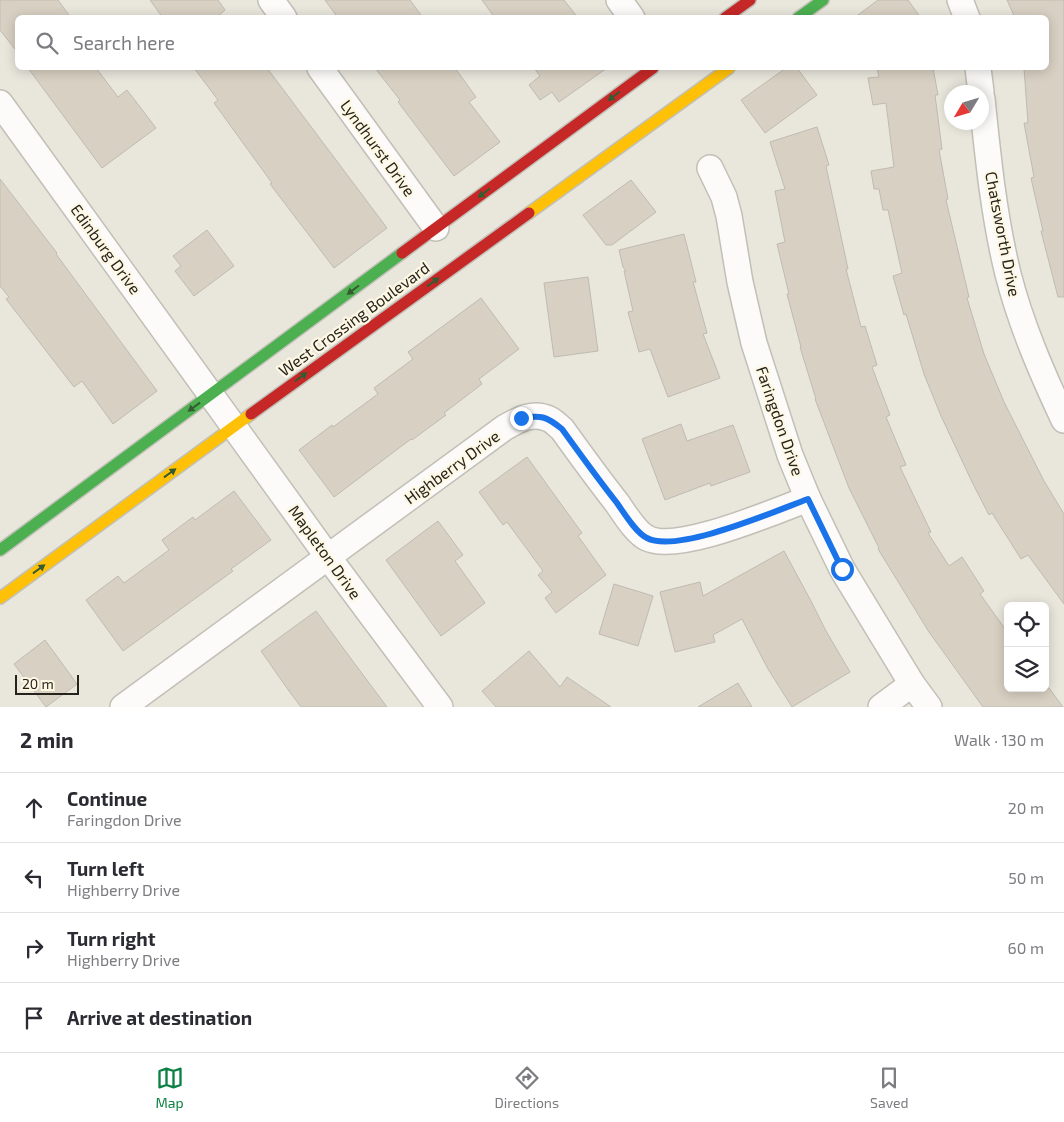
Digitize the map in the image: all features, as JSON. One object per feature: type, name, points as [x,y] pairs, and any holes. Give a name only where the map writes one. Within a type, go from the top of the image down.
[{"type":"street","points":[[271,0],[282,15]]},
{"type":"street","points":[[619,0],[630,15]]},
{"type":"street","points":[[729,15],[750,0]]},
{"type":"street","points":[[802,15],[822,0]]},
{"type":"street","points":[[960,0],[966,15]]},
{"type":"street","name":"Lyndhurst Drive","points":[[321,70],[436,228]]},
{"type":"street","name":"West Crossing Boulevard","points":[[0,550],[651,70]]},
{"type":"street","name":"West Crossing Boulevard","points":[[0,598],[234,426],[726,70]]},
{"type":"street","points":[[978,70],[980,85]]},
{"type":"street","name":"Edinburg Drive","points":[[0,103],[212,395]]},
{"type":"street","name":"Chatsworth Drive","points":[[986,130],[992,187],[1008,274],[1032,349],[1064,420]]},
{"type":"street","name":"Faringdon Drive","points":[[710,168],[724,197],[740,282],[754,342],[790,455],[808,499],[842,569],[912,684],[929,707]]},
{"type":"street","name":"Mapleton Drive","points":[[212,395],[328,557],[440,707]]},
{"type":"street","name":"Highberry Drive","points":[[123,707],[504,428],[521,418],[534,416],[549,419],[562,429],[629,520],[645,538],[659,542],[682,540],[718,532],[808,499]]},
{"type":"street","points":[[881,707],[912,684]]},
{"type":"building","points":[[0,0],[58,0],[69,15],[15,15],[15,49],[0,30]]},
{"type":"building","points":[[150,0],[218,0],[225,10],[219,15],[161,15]]},
{"type":"building","points":[[325,0],[410,0],[421,15],[336,15]]},
{"type":"building","points":[[482,0],[564,0],[576,15],[493,15]]},
{"type":"building","points":[[878,0],[908,0],[919,15],[858,15]]},
{"type":"building","points":[[1007,0],[1064,0],[1064,297],[1058,297],[1041,231],[1043,231],[1031,178],[1034,177],[1024,123],[1028,123],[1024,70],[1049,70],[1049,15],[1014,15]]},
{"type":"building","points":[[29,70],[98,70],[118,97],[127,90],[156,128],[102,168]]},
{"type":"building","points":[[196,70],[268,70],[387,228],[334,268],[270,184],[272,183],[214,103],[218,100]]},
{"type":"building","points":[[377,70],[456,70],[476,97],[469,102],[500,142],[454,176],[398,102],[400,100]]},
{"type":"building","points":[[536,70],[604,70],[559,102],[552,92],[540,100],[529,85],[540,76]]},
{"type":"building","points":[[783,70],[798,70],[817,95],[765,133],[741,100]]},
{"type":"building","points":[[877,70],[933,70],[938,95],[935,95],[942,149],[939,150],[948,199],[946,200],[969,297],[967,298],[984,354],[1004,402],[1044,481],[1064,514],[1064,604],[1028,555],[1021,559],[992,513],[989,515],[941,416],[924,374],[893,276],[902,273],[888,210],[883,210],[879,189],[874,189],[871,171],[894,167],[886,103],[873,105],[868,78],[879,77]]},
{"type":"building","points":[[817,127],[829,165],[826,166],[848,269],[846,269],[861,327],[865,326],[877,365],[872,367],[890,415],[886,417],[906,465],[900,467],[931,532],[928,533],[949,566],[962,557],[984,591],[980,594],[1004,627],[1004,692],[1049,692],[1049,688],[1063,707],[983,707],[929,632],[878,549],[849,488],[815,399],[800,347],[777,244],[785,242],[775,191],[785,189],[770,142]]},
{"type":"building","points":[[0,179],[57,253],[157,391],[113,424],[82,381],[74,387],[6,299],[9,297],[0,286]]},
{"type":"building","points":[[631,180],[656,212],[612,245],[606,245],[583,215]]},
{"type":"building","points":[[207,230],[234,266],[194,296],[175,271],[181,266],[173,256]]},
{"type":"building","points":[[684,234],[696,282],[693,282],[707,333],[703,334],[720,378],[668,397],[650,349],[639,352],[628,312],[633,311],[624,271],[626,271],[623,267],[619,250]]},
{"type":"building","points":[[588,277],[598,351],[554,357],[544,283]]},
{"type":"building","points":[[481,298],[519,349],[479,379],[482,384],[444,413],[446,415],[334,497],[299,450],[378,394],[374,388],[413,359],[408,352]]},
{"type":"building","points":[[681,424],[687,441],[733,425],[750,472],[711,486],[710,483],[665,500],[642,439]]},
{"type":"building","points":[[527,457],[582,533],[578,536],[606,575],[556,613],[545,598],[552,592],[538,575],[543,571],[507,522],[503,525],[479,492]]},
{"type":"building","points":[[234,491],[271,540],[231,569],[233,571],[123,651],[86,600],[118,576],[124,583],[169,550],[162,540],[193,517],[195,520]]},
{"type":"building","points":[[438,521],[463,555],[455,561],[485,603],[441,636],[386,560]]},
{"type":"building","points":[[784,551],[850,672],[792,707],[768,669],[742,619],[713,635],[715,642],[675,652],[660,592],[700,582],[703,596]]},
{"type":"building","points":[[614,584],[653,596],[638,646],[599,634]]},
{"type":"building","points":[[316,611],[387,707],[301,707],[289,691],[261,651]]},
{"type":"building","points":[[45,640],[77,684],[46,707],[14,664]]},
{"type":"building","points":[[529,651],[560,687],[567,677],[611,707],[496,707],[482,691]]},
{"type":"building","points":[[738,683],[752,707],[698,707]]},
{"type":"traffic: fast","points":[[802,15],[823,0]]},
{"type":"traffic: fast","points":[[0,550],[402,253]]},
{"type":"traffic: slow","points":[[529,213],[726,70]]},
{"type":"traffic: slow","points":[[0,598],[251,414]]},
{"type":"traffic: jam","points":[[729,15],[750,0]]},
{"type":"traffic: jam","points":[[402,253],[650,70]]},
{"type":"traffic: jam","points":[[251,414],[529,213]]},
{"type":"route","points":[[521,418],[534,416],[549,419],[562,429],[629,520],[645,538],[659,542],[682,540],[718,532],[808,499],[842,569]]}]
